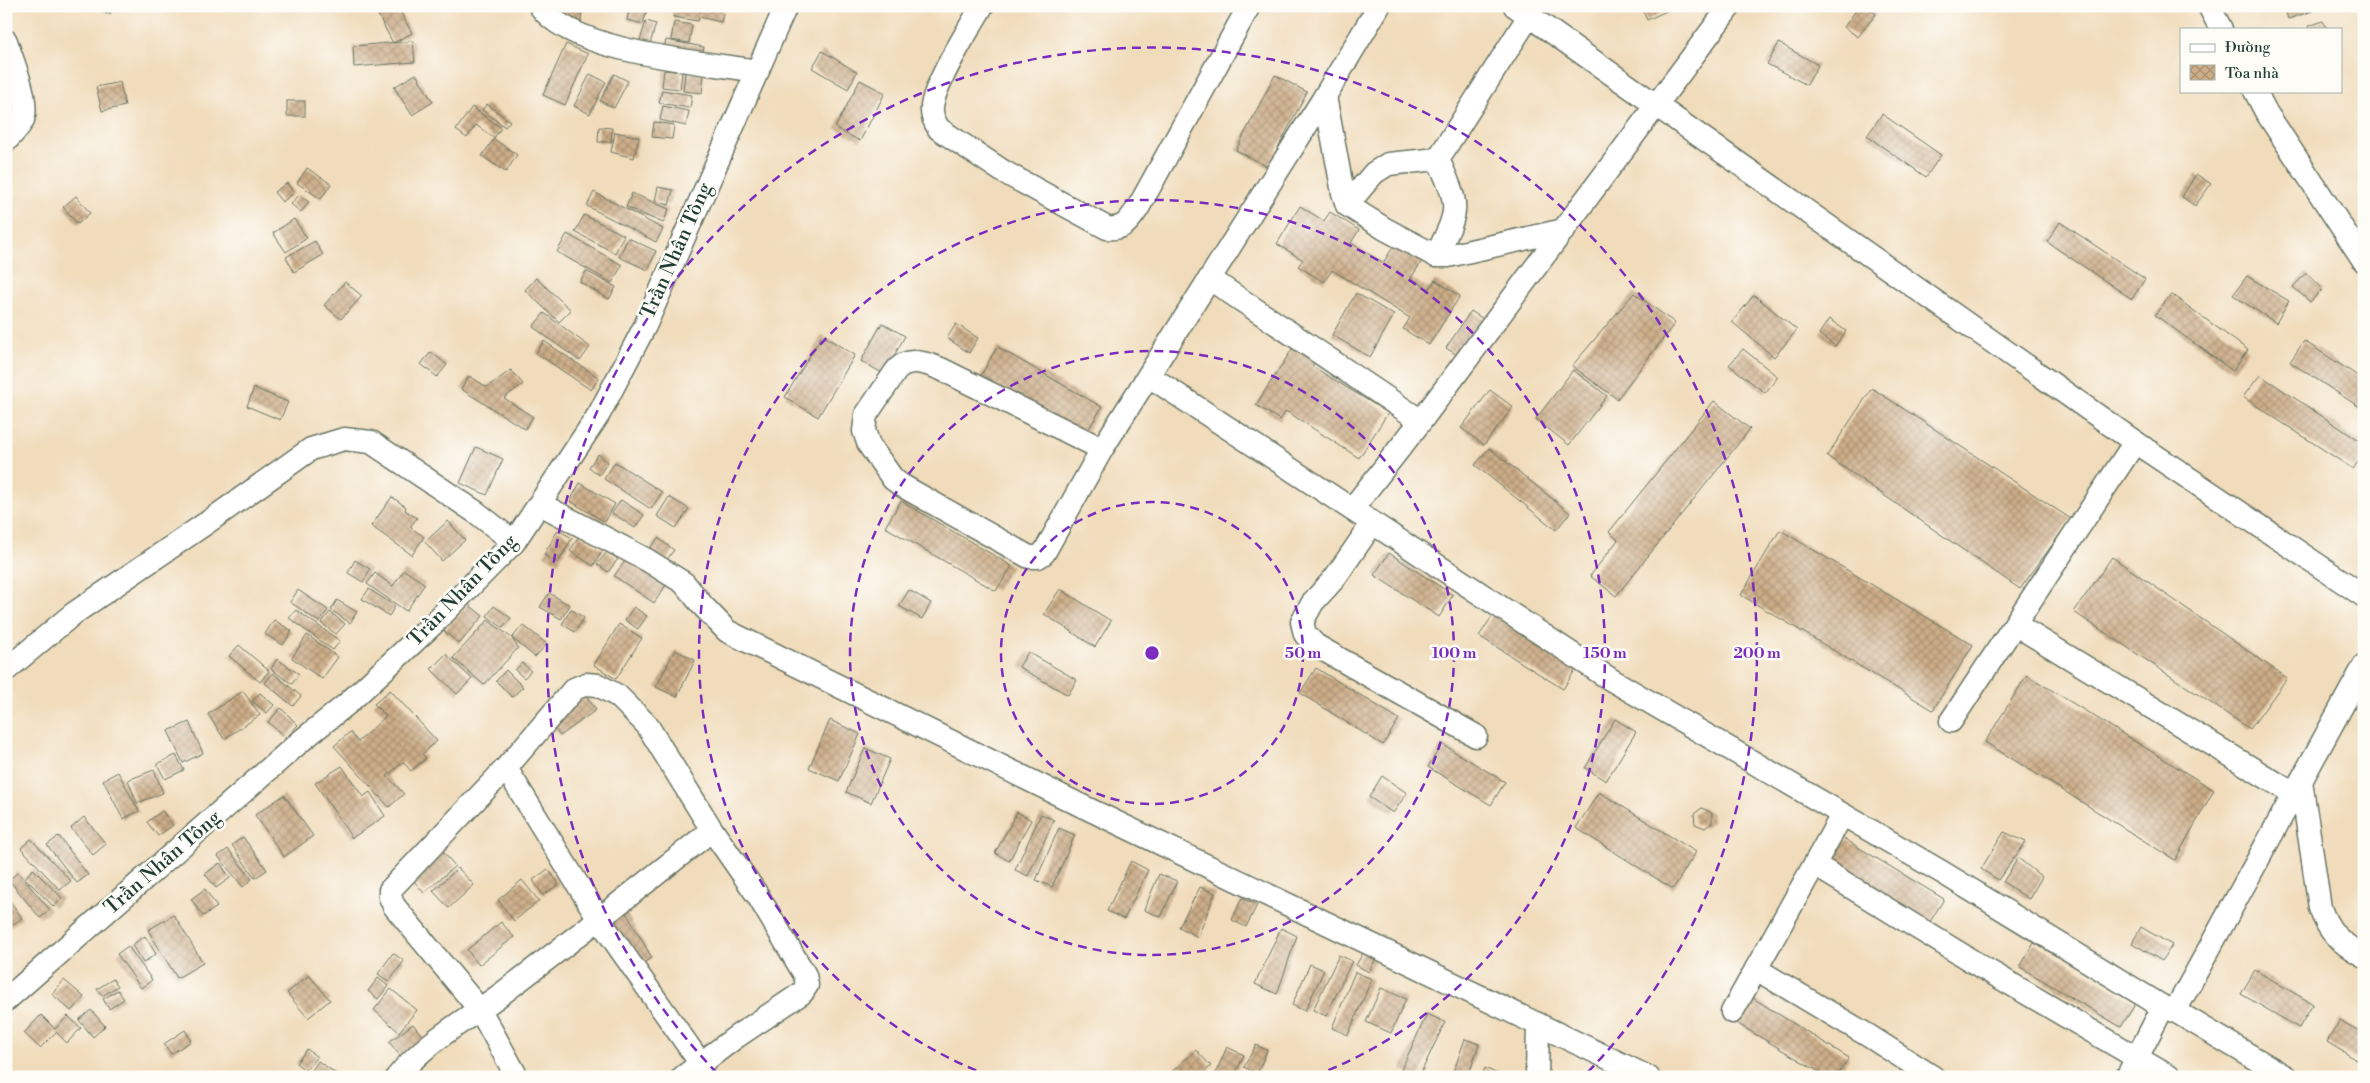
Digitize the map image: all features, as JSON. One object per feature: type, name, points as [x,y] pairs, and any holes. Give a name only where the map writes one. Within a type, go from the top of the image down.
[{"type":"street","points":[[540,6],[559,25],[598,42],[669,57],[758,71]]},
{"type":"street","name":"Trần Nhân Tông","points":[[6,1000],[301,741],[347,704],[432,625],[514,542],[599,414],[645,326],[786,6]]},
{"type":"street","points":[[982,6],[938,85],[931,108],[933,120],[938,130],[1004,172],[1107,228],[1118,230],[1126,225],[1138,208],[1249,6]]},
{"type":"street","points":[[1102,449],[926,363],[912,362],[902,364],[866,415],[864,431],[868,444],[893,479],[1029,557],[1038,557],[1044,552],[1102,449],[1325,96],[1379,6]]},
{"type":"street","points":[[1352,509],[1421,421],[1730,6]]},
{"type":"street","points":[[2209,6],[2220,28]]},
{"type":"street","points":[[1438,159],[1522,11],[2135,442],[2364,596]]},
{"type":"street","points":[[6,41],[25,106],[24,118],[19,127],[6,141]]},
{"type":"street","points":[[2256,92],[2266,112],[2364,261]]},
{"type":"street","points":[[1325,96],[1343,193],[1347,205],[1436,256],[1448,256],[1564,230]]},
{"type":"street","points":[[1347,205],[1374,173],[1388,164],[1438,159]]},
{"type":"street","points":[[1436,256],[1453,222],[1456,209],[1454,194],[1438,159]]},
{"type":"street","points":[[1210,279],[1421,421]]},
{"type":"street","points":[[1149,376],[1610,679],[1940,871],[2286,1077]]},
{"type":"street","points":[[6,670],[73,614],[311,449],[344,439],[371,442],[477,513],[514,542]]},
{"type":"street","points":[[1951,721],[2135,442]]},
{"type":"street","points":[[540,504],[647,560],[684,583],[727,632],[1080,805],[1648,1077]]},
{"type":"street","points":[[1372,524],[1334,579],[1313,602],[1302,622],[1305,634],[1315,645],[1476,736]]},
{"type":"street","points":[[2016,625],[2298,788],[2320,908],[2326,926],[2334,936],[2364,956]]},
{"type":"street","points":[[2126,1077],[2169,1009],[2298,788],[2364,666]]},
{"type":"street","points":[[516,1077],[480,1010],[394,906],[390,897],[390,890],[506,768],[574,689],[586,684],[598,685],[618,696],[647,725],[712,830],[758,896],[805,975],[807,985],[802,993],[736,1036],[683,1077]]},
{"type":"street","points":[[506,768],[599,919],[701,1064]]},
{"type":"street","points":[[1732,1012],[1842,815]]},
{"type":"street","points":[[397,1077],[412,1058],[451,1026],[480,1010],[712,830]]},
{"type":"street","points":[[1815,865],[1980,966],[2170,1077]]},
{"type":"street","points":[[1756,969],[1869,1036],[1933,1077]]},
{"type":"street","points":[[1537,1077],[1538,1024]]},
{"type":"building","points":[[93,6],[114,6],[110,14]]},
{"type":"building","points":[[397,6],[412,33],[393,43],[378,15]]},
{"type":"building","points":[[564,6],[582,6],[581,22],[563,20]]},
{"type":"building","points":[[630,6],[647,10],[643,24],[627,20]]},
{"type":"building","points":[[675,6],[725,6],[721,22],[699,17],[698,21],[673,17]]},
{"type":"building","points":[[1647,6],[1673,6],[1673,8],[1647,20],[1642,9]]},
{"type":"building","points":[[1859,6],[1865,6],[1876,14],[1858,37],[1844,27]]},
{"type":"building","points":[[2284,6],[2311,6],[2312,11],[2288,19]]},
{"type":"building","points":[[646,21],[656,24],[649,47],[639,44]]},
{"type":"building","points":[[2323,21],[2326,28],[2310,28],[2309,26]]},
{"type":"building","points":[[674,22],[692,25],[689,43],[671,40]]},
{"type":"building","points":[[666,40],[704,47],[701,62],[663,54]]},
{"type":"building","points":[[413,41],[415,62],[354,67],[353,46]]},
{"type":"building","points":[[1779,43],[1818,65],[1807,85],[1767,64]]},
{"type":"building","points":[[566,44],[588,54],[565,105],[543,95]]},
{"type":"building","points":[[822,51],[857,72],[848,89],[812,68]]},
{"type":"building","points":[[664,70],[682,72],[680,89],[662,87]]},
{"type":"building","points":[[685,72],[704,74],[702,93],[683,91]]},
{"type":"building","points":[[416,74],[433,102],[412,115],[394,87]]},
{"type":"building","points":[[590,74],[606,82],[590,114],[574,106]]},
{"type":"building","points":[[614,74],[628,81],[614,108],[600,101]]},
{"type":"building","points":[[1275,75],[1307,92],[1268,167],[1236,150]]},
{"type":"building","points":[[860,80],[885,93],[860,141],[835,128]]},
{"type":"building","points":[[120,82],[125,106],[102,111],[96,87]]},
{"type":"building","points":[[662,90],[692,95],[690,108],[659,103]]},
{"type":"building","points":[[287,101],[305,101],[305,116],[287,116]]},
{"type":"building","points":[[487,104],[510,121],[505,127],[482,110]]},
{"type":"building","points":[[663,106],[689,111],[686,126],[660,120]]},
{"type":"building","points":[[472,107],[501,128],[494,138],[476,125],[467,138],[456,130]]},
{"type":"building","points":[[1882,114],[1941,155],[1926,177],[1867,136]]},
{"type":"building","points":[[654,122],[674,125],[672,139],[652,137]]},
{"type":"building","points":[[599,127],[612,128],[611,142],[598,142]]},
{"type":"building","points":[[615,132],[639,137],[634,158],[611,152]]},
{"type":"building","points":[[494,139],[517,155],[506,172],[482,156]]},
{"type":"building","points":[[307,168],[331,184],[321,199],[297,183]]},
{"type":"building","points":[[2196,174],[2211,184],[2195,206],[2182,197]]},
{"type":"building","points":[[287,183],[294,193],[282,202],[274,192]]},
{"type":"building","points":[[658,187],[673,190],[669,205],[655,201]]},
{"type":"building","points":[[594,192],[663,229],[656,242],[587,206]]},
{"type":"building","points":[[632,193],[669,209],[663,223],[626,207]]},
{"type":"building","points":[[299,195],[309,202],[301,212],[291,204]]},
{"type":"building","points":[[76,196],[90,213],[78,224],[63,207]]},
{"type":"building","points":[[1300,206],[1324,221],[1330,212],[1359,230],[1351,243],[1383,263],[1395,244],[1422,261],[1411,278],[1429,289],[1435,280],[1460,296],[1429,345],[1403,329],[1410,318],[1332,270],[1324,282],[1298,266],[1303,260],[1277,244]]},
{"type":"building","points":[[584,215],[624,235],[615,253],[575,232]]},
{"type":"building","points":[[294,219],[307,238],[286,252],[273,233]]},
{"type":"building","points":[[2060,222],[2145,279],[2132,299],[2047,242]]},
{"type":"building","points":[[567,234],[622,265],[612,283],[557,252]]},
{"type":"building","points":[[628,238],[656,251],[648,270],[619,257]]},
{"type":"building","points":[[315,241],[323,255],[294,272],[286,257]]},
{"type":"building","points":[[586,271],[616,287],[609,299],[580,282]]},
{"type":"building","points":[[2306,273],[2323,289],[2310,302],[2293,287]]},
{"type":"building","points":[[2247,276],[2289,301],[2276,323],[2233,295]]},
{"type":"building","points":[[536,278],[571,310],[559,322],[525,290]]},
{"type":"building","points":[[345,282],[362,296],[341,319],[324,305]]},
{"type":"building","points":[[1356,293],[1394,315],[1370,357],[1332,335]]},
{"type":"building","points":[[1634,293],[1675,323],[1617,399],[1572,366]]},
{"type":"building","points":[[2171,294],[2248,350],[2233,371],[2155,315]]},
{"type":"building","points":[[1754,295],[1797,330],[1774,357],[1732,322]]},
{"type":"building","points":[[1471,311],[1486,321],[1462,358],[1446,348]]},
{"type":"building","points":[[544,313],[590,347],[580,361],[533,327]]},
{"type":"building","points":[[1829,319],[1846,331],[1835,346],[1819,334]]},
{"type":"building","points":[[882,323],[905,336],[884,374],[861,361]]},
{"type":"building","points":[[956,324],[978,338],[969,353],[947,338]]},
{"type":"building","points":[[822,335],[855,355],[818,417],[785,397]]},
{"type":"building","points":[[544,341],[599,378],[591,390],[536,353]]},
{"type":"building","points":[[2304,341],[2364,380],[2364,410],[2290,362]]},
{"type":"building","points":[[1296,343],[1318,357],[1312,366],[1388,413],[1359,458],[1286,411],[1280,420],[1256,405]]},
{"type":"building","points":[[997,347],[1102,407],[1084,437],[980,377]]},
{"type":"building","points":[[1743,349],[1778,377],[1765,393],[1729,365]]},
{"type":"building","points":[[431,352],[447,365],[437,377],[421,364]]},
{"type":"building","points":[[511,370],[523,384],[504,398],[533,417],[525,429],[461,389],[469,376],[487,387]]},
{"type":"building","points":[[1573,370],[1607,396],[1569,445],[1536,419]]},
{"type":"building","points":[[2260,375],[2364,444],[2364,453],[2353,469],[2243,397]]},
{"type":"building","points":[[254,388],[288,402],[280,420],[247,406]]},
{"type":"building","points":[[1872,388],[2071,519],[2020,589],[1827,456]]},
{"type":"building","points":[[1490,390],[1513,407],[1484,445],[1461,428]]},
{"type":"building","points":[[1714,401],[1750,429],[1616,596],[1590,576],[1618,540],[1609,532]]},
{"type":"building","points":[[476,447],[503,459],[487,495],[460,483]]},
{"type":"building","points":[[1489,448],[1570,513],[1556,530],[1475,465]]},
{"type":"building","points":[[598,454],[608,462],[599,475],[589,467]]},
{"type":"building","points":[[615,462],[662,492],[651,509],[604,479]]},
{"type":"building","points":[[580,483],[615,504],[605,522],[570,501]]},
{"type":"building","points":[[392,497],[406,507],[405,510],[417,518],[410,527],[424,537],[412,555],[371,526]]},
{"type":"building","points":[[669,497],[689,509],[676,528],[657,516]]},
{"type":"building","points":[[621,500],[644,515],[635,528],[612,513]]},
{"type":"building","points":[[901,501],[1012,566],[996,591],[885,527]]},
{"type":"building","points":[[448,521],[465,540],[442,561],[425,542]]},
{"type":"building","points":[[558,530],[572,538],[558,563],[544,555]]},
{"type":"building","points":[[1780,530],[1973,645],[1933,710],[1741,595]]},
{"type":"building","points":[[580,535],[603,550],[593,566],[570,551]]},
{"type":"building","points":[[658,538],[674,550],[665,562],[649,550]]},
{"type":"building","points":[[607,552],[618,559],[608,572],[597,564]]},
{"type":"building","points":[[1389,553],[1453,595],[1439,617],[1374,575]]},
{"type":"building","points":[[2112,557],[2287,678],[2250,729],[2074,612]]},
{"type":"building","points":[[627,558],[666,585],[654,603],[614,576]]},
{"type":"building","points":[[355,560],[370,569],[363,582],[348,573]]},
{"type":"building","points":[[404,570],[425,584],[406,611],[367,584],[375,573],[393,586]]},
{"type":"building","points":[[369,589],[395,606],[389,616],[362,599]]},
{"type":"building","points":[[1060,589],[1111,621],[1095,647],[1044,614]]},
{"type":"building","points":[[298,590],[328,610],[319,622],[290,602]]},
{"type":"building","points":[[909,590],[931,603],[922,619],[899,606]]},
{"type":"building","points":[[549,593],[570,605],[561,619],[540,607]]},
{"type":"building","points":[[337,600],[357,612],[350,623],[331,610]]},
{"type":"building","points":[[468,604],[483,616],[459,644],[444,631]]},
{"type":"building","points":[[494,606],[511,618],[503,628],[487,616]]},
{"type":"building","points":[[634,607],[647,616],[638,629],[625,620]]},
{"type":"building","points":[[571,609],[584,618],[575,632],[562,624]]},
{"type":"building","points":[[296,610],[340,641],[333,650],[289,618]]},
{"type":"building","points":[[330,612],[345,624],[336,634],[321,623]]},
{"type":"building","points":[[1493,615],[1577,667],[1563,689],[1479,636]]},
{"type":"building","points":[[274,620],[292,631],[283,645],[265,634]]},
{"type":"building","points":[[488,620],[512,638],[518,648],[484,685],[453,658]]},
{"type":"building","points":[[619,624],[642,638],[616,679],[594,665]]},
{"type":"building","points":[[523,625],[547,644],[535,657],[512,638]]},
{"type":"building","points":[[307,635],[338,657],[322,679],[292,658]]},
{"type":"building","points":[[239,645],[269,671],[260,682],[229,656]]},
{"type":"building","points":[[675,650],[695,660],[677,697],[656,687]]},
{"type":"building","points":[[1028,652],[1077,680],[1068,695],[1019,667]]},
{"type":"building","points":[[446,654],[472,679],[457,694],[431,669]]},
{"type":"building","points":[[277,659],[299,674],[292,684],[271,669]]},
{"type":"building","points":[[522,663],[531,671],[524,678],[515,670]]},
{"type":"building","points":[[1316,668],[1399,719],[1383,745],[1300,693]]},
{"type":"building","points":[[506,670],[523,687],[512,697],[496,681]]},
{"type":"building","points":[[273,673],[301,696],[293,706],[265,683]]},
{"type":"building","points":[[2027,675],[2214,790],[2175,860],[1985,742]]},
{"type":"building","points":[[390,690],[437,741],[422,754],[426,758],[411,771],[403,762],[387,776],[404,794],[389,807],[334,746],[350,732],[358,742],[386,716],[374,704]]},
{"type":"building","points":[[243,691],[260,715],[224,739],[208,714]]},
{"type":"building","points":[[583,691],[596,710],[560,736],[546,717]]},
{"type":"building","points":[[260,693],[274,705],[267,713],[252,701]]},
{"type":"building","points":[[281,708],[298,725],[286,738],[268,722]]},
{"type":"building","points":[[1615,719],[1636,732],[1606,781],[1585,768]]},
{"type":"building","points":[[830,720],[860,734],[839,781],[809,768]]},
{"type":"building","points":[[189,722],[203,753],[183,763],[168,731]]},
{"type":"building","points":[[1442,744],[1505,782],[1491,805],[1428,767]]},
{"type":"building","points":[[865,748],[890,759],[871,803],[846,792]]},
{"type":"building","points":[[176,755],[184,770],[165,779],[157,764]]},
{"type":"building","points":[[342,766],[363,797],[370,792],[385,816],[352,838],[315,783]]},
{"type":"building","points":[[154,770],[163,793],[137,803],[128,780]]},
{"type":"building","points":[[118,772],[139,811],[123,819],[103,780]]},
{"type":"building","points":[[1382,776],[1407,793],[1393,813],[1369,797]]},
{"type":"building","points":[[1599,792],[1696,852],[1673,889],[1576,828]]},
{"type":"building","points":[[284,795],[313,836],[284,857],[255,815]]},
{"type":"building","points":[[1702,808],[1712,813],[1712,823],[1705,828],[1695,824],[1694,814]]},
{"type":"building","points":[[162,811],[173,825],[158,836],[147,822]]},
{"type":"building","points":[[1017,812],[1031,820],[1009,861],[995,853]]},
{"type":"building","points":[[1041,814],[1054,820],[1028,876],[1015,870]]},
{"type":"building","points":[[84,817],[106,844],[93,855],[71,828]]},
{"type":"building","points":[[1059,828],[1075,835],[1052,887],[1036,880]]},
{"type":"building","points":[[2004,832],[2026,842],[1998,880],[1981,869]]},
{"type":"building","points":[[1838,835],[1944,899],[1928,925],[1822,861]]},
{"type":"building","points":[[59,836],[88,875],[77,883],[47,845]]},
{"type":"building","points":[[243,837],[267,870],[255,878],[232,845]]},
{"type":"building","points":[[31,839],[71,881],[60,890],[21,848]]},
{"type":"building","points":[[439,847],[455,866],[424,893],[407,873]]},
{"type":"building","points":[[228,849],[252,879],[243,887],[218,856]]},
{"type":"building","points":[[2018,858],[2042,877],[2029,899],[2003,882]]},
{"type":"building","points":[[1131,861],[1148,870],[1124,919],[1107,911]]},
{"type":"building","points":[[220,863],[230,878],[216,888],[205,874]]},
{"type":"building","points":[[458,868],[474,885],[449,908],[433,891]]},
{"type":"building","points":[[33,869],[62,898],[54,907],[25,878]]},
{"type":"building","points":[[548,869],[559,884],[543,895],[533,880]]},
{"type":"building","points":[[18,872],[50,910],[40,918],[9,880]]},
{"type":"building","points":[[1159,874],[1177,881],[1161,917],[1144,910]]},
{"type":"building","points":[[522,880],[539,901],[514,921],[498,900]]},
{"type":"building","points":[[1200,887],[1215,893],[1198,937],[1179,927]]},
{"type":"building","points":[[205,889],[217,907],[203,916],[191,899]]},
{"type":"building","points":[[6,895],[22,918],[8,928],[6,926]]},
{"type":"building","points":[[1242,898],[1257,905],[1246,927],[1232,920]]},
{"type":"building","points":[[624,909],[652,958],[635,967],[607,919]]},
{"type":"building","points":[[174,915],[203,963],[177,978],[148,930]]},
{"type":"building","points":[[501,922],[514,937],[479,965],[467,950]]},
{"type":"building","points":[[2141,927],[2172,945],[2162,961],[2132,943]]},
{"type":"building","points":[[1281,928],[1297,936],[1277,994],[1255,984]]},
{"type":"building","points":[[145,936],[156,954],[143,963],[132,945]]},
{"type":"building","points":[[2034,943],[2136,1003],[2121,1027],[2020,967]]},
{"type":"building","points":[[128,946],[152,980],[141,988],[117,954]]},
{"type":"building","points":[[1365,950],[1377,956],[1369,972],[1356,965]]},
{"type":"building","points":[[393,953],[404,961],[389,982],[378,974]]},
{"type":"building","points":[[1339,955],[1352,961],[1326,1016],[1313,1010]]},
{"type":"building","points":[[1310,964],[1324,970],[1305,1011],[1292,1005]]},
{"type":"building","points":[[2255,970],[2313,1004],[2299,1028],[2241,994]]},
{"type":"building","points":[[1355,972],[1372,979],[1348,1035],[1332,1028]]},
{"type":"building","points":[[309,975],[330,1000],[308,1018],[287,993]]},
{"type":"building","points":[[378,978],[388,986],[378,999],[368,991]]},
{"type":"building","points":[[113,979],[118,986],[102,996],[97,989]]},
{"type":"building","points":[[64,980],[84,997],[71,1011],[52,994]]},
{"type":"building","points":[[1381,988],[1406,999],[1391,1033],[1366,1022]]},
{"type":"building","points":[[391,989],[417,1010],[399,1032],[374,1010]]},
{"type":"building","points":[[118,990],[124,999],[109,1009],[103,999]]},
{"type":"building","points":[[1748,995],[1849,1058],[1836,1077],[1828,1077],[1733,1021]]},
{"type":"building","points":[[91,1010],[105,1026],[93,1037],[79,1020]]},
{"type":"building","points":[[1427,1014],[1445,1022],[1419,1077],[1416,1077],[1401,1070]]},
{"type":"building","points":[[41,1015],[55,1029],[68,1016],[81,1028],[67,1043],[56,1032],[40,1048],[24,1033]]},
{"type":"building","points":[[2340,1020],[2364,1034],[2362,1063],[2327,1042]]},
{"type":"building","points":[[413,1024],[425,1040],[401,1057],[389,1042]]},
{"type":"building","points":[[185,1030],[191,1041],[171,1054],[164,1044]]},
{"type":"building","points":[[1465,1039],[1479,1044],[1468,1077],[1453,1073]]},
{"type":"building","points":[[1256,1045],[1267,1050],[1257,1074],[1244,1067]]},
{"type":"building","points":[[1227,1047],[1244,1055],[1234,1077],[1214,1077]]},
{"type":"building","points":[[307,1049],[317,1057],[305,1070],[296,1063]]},
{"type":"building","points":[[1196,1050],[1211,1066],[1199,1077],[1170,1077],[1168,1075]]},
{"type":"building","points":[[318,1061],[341,1077],[311,1077],[309,1075]]},
{"type":"building","points":[[1485,1068],[1504,1077],[1481,1077]]}]
